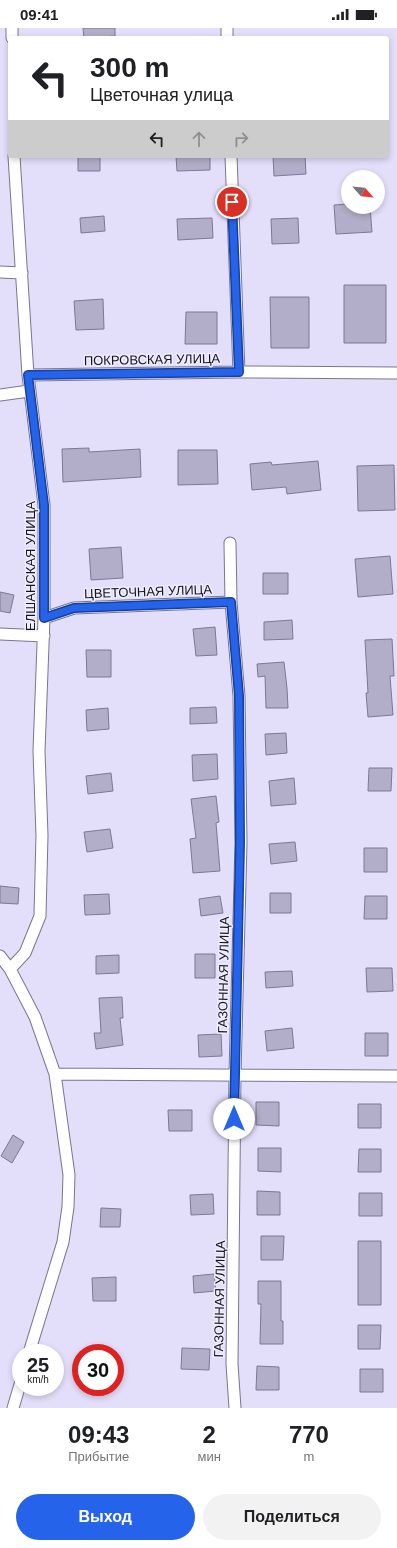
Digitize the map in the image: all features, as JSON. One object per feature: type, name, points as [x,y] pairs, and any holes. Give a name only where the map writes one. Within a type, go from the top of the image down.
[{"type":"street","name":"ЕЛШАНСКАЯ УЛИЦА","points":[[10,969],[25,953],[40,916],[42,835],[39,751],[44,636],[44,505],[29,390],[14,158]]},
{"type":"street","points":[[231,158],[239,372]]},
{"type":"street","points":[[0,272],[22,273]]},
{"type":"street","name":"ПОКРОВСКАЯ УЛИЦА","points":[[28,375],[239,372],[397,373]]},
{"type":"street","points":[[0,395],[29,390]]},
{"type":"street","name":"ГАЗОННАЯ УЛИЦА","points":[[230,543],[231,602],[239,696],[240,835],[235,1074],[232,1364],[235,1408]]},
{"type":"street","name":"ЦВЕТОЧНАЯ УЛИЦА","points":[[44,618],[74,608],[231,602]]},
{"type":"street","points":[[0,634],[44,636]]},
{"type":"street","points":[[0,956],[10,969],[35,1017],[55,1074],[69,1175],[68,1207],[63,1242],[32,1344]]},
{"type":"street","points":[[55,1074],[397,1076]]},
{"type":"street","points":[[13,1408],[17,1396]]},
{"type":"building","points":[[83,28],[115,28],[115,36],[84,36]]},
{"type":"building","points":[[78,158],[100,158],[100,171],[78,171]]},
{"type":"building","points":[[176,158],[210,158],[210,170],[177,171]]},
{"type":"building","points":[[273,158],[305,158],[306,174],[274,176]]},
{"type":"building","points":[[341,204],[341,214],[371,214],[372,232],[336,234],[334,205]]},
{"type":"building","points":[[104,216],[105,231],[81,233],[80,218]]},
{"type":"building","points":[[212,218],[213,238],[178,240],[177,219]]},
{"type":"building","points":[[298,218],[299,243],[272,244],[271,219]]},
{"type":"building","points":[[344,285],[386,285],[386,343],[344,343]]},
{"type":"building","points":[[270,297],[309,297],[309,348],[271,348]]},
{"type":"building","points":[[103,299],[104,329],[76,330],[74,301]]},
{"type":"building","points":[[186,312],[217,312],[217,344],[185,344]]},
{"type":"building","points":[[89,448],[89,452],[140,449],[141,477],[63,482],[62,449]]},
{"type":"building","points":[[178,450],[217,450],[218,484],[178,485]]},
{"type":"building","points":[[318,461],[321,490],[287,494],[286,487],[252,490],[250,464],[271,462],[272,465]]},
{"type":"building","points":[[394,465],[395,510],[358,511],[357,466]]},
{"type":"building","points":[[121,547],[123,578],[91,580],[89,549]]},
{"type":"building","points":[[390,556],[393,594],[358,597],[355,559]]},
{"type":"building","points":[[263,573],[288,573],[288,594],[263,594]]},
{"type":"building","points":[[0,592],[14,595],[10,613],[0,611]]},
{"type":"building","points":[[292,620],[293,639],[264,640],[264,622]]},
{"type":"building","points":[[215,627],[217,655],[196,656],[193,629]]},
{"type":"building","points":[[392,639],[394,676],[390,676],[393,715],[368,717],[365,640]]},
{"type":"building","points":[[86,650],[111,650],[111,677],[87,677]]},
{"type":"building","points":[[284,662],[288,708],[266,708],[265,676],[258,677],[257,664]]},
{"type":"building","points":[[216,707],[217,723],[190,724],[190,708]]},
{"type":"building","points":[[108,708],[109,729],[87,731],[86,710]]},
{"type":"building","points":[[286,733],[287,753],[266,755],[265,734]]},
{"type":"building","points":[[217,754],[218,779],[193,781],[192,755]]},
{"type":"building","points":[[369,768],[392,768],[391,791],[368,791]]},
{"type":"building","points":[[111,773],[113,791],[88,794],[86,776]]},
{"type":"building","points":[[294,778],[296,804],[271,806],[269,781]]},
{"type":"building","points":[[216,796],[219,822],[216,823],[220,871],[193,873],[190,839],[196,838],[191,799]]},
{"type":"building","points":[[110,829],[113,848],[87,852],[84,832]]},
{"type":"building","points":[[295,842],[297,861],[271,864],[269,844]]},
{"type":"building","points":[[364,848],[387,848],[387,872],[364,872]]},
{"type":"building","points":[[0,886],[19,888],[18,904],[0,903]]},
{"type":"building","points":[[270,893],[291,893],[291,913],[270,913]]},
{"type":"building","points":[[109,894],[110,914],[85,915],[84,895]]},
{"type":"building","points":[[220,896],[223,913],[201,916],[199,899]]},
{"type":"building","points":[[365,896],[387,896],[387,919],[364,919]]},
{"type":"building","points":[[195,954],[215,954],[215,978],[195,978]]},
{"type":"building","points":[[119,955],[119,973],[96,974],[96,956]]},
{"type":"building","points":[[366,968],[392,968],[393,991],[367,992]]},
{"type":"building","points":[[292,971],[293,986],[266,988],[265,972]]},
{"type":"building","points":[[122,997],[123,1018],[120,1018],[123,1045],[96,1049],[94,1033],[101,1033],[99,998]]},
{"type":"building","points":[[292,1028],[294,1048],[267,1051],[265,1031]]},
{"type":"building","points":[[365,1033],[388,1033],[388,1056],[365,1056]]},
{"type":"building","points":[[221,1034],[222,1056],[199,1057],[198,1035]]},
{"type":"building","points":[[256,1102],[279,1102],[279,1126],[256,1125]]},
{"type":"building","points":[[358,1104],[381,1104],[381,1128],[358,1128]]},
{"type":"building","points":[[168,1110],[192,1110],[192,1131],[169,1131]]},
{"type":"building","points":[[13,1135],[24,1142],[12,1163],[1,1156]]},
{"type":"building","points":[[258,1148],[281,1148],[281,1172],[258,1171]]},
{"type":"building","points":[[359,1149],[381,1149],[381,1172],[358,1172]]},
{"type":"building","points":[[257,1191],[280,1192],[280,1215],[257,1215]]},
{"type":"building","points":[[359,1193],[382,1193],[382,1216],[359,1216]]},
{"type":"building","points":[[213,1194],[214,1214],[191,1215],[190,1195]]},
{"type":"building","points":[[101,1208],[121,1209],[120,1227],[100,1227]]},
{"type":"building","points":[[261,1236],[284,1236],[283,1260],[261,1260]]},
{"type":"building","points":[[358,1241],[381,1241],[381,1305],[358,1305]]},
{"type":"building","points":[[214,1274],[216,1291],[194,1293],[193,1276]]},
{"type":"building","points":[[116,1277],[116,1301],[93,1301],[92,1278]]},
{"type":"building","points":[[258,1281],[281,1281],[281,1321],[283,1321],[283,1344],[260,1344],[261,1304],[258,1304]]},
{"type":"building","points":[[358,1325],[381,1325],[380,1349],[358,1349]]},
{"type":"building","points":[[182,1348],[210,1349],[209,1370],[181,1369]]},
{"type":"building","points":[[257,1366],[279,1367],[279,1390],[256,1390]]},
{"type":"building","points":[[360,1369],[383,1369],[383,1392],[360,1392]]},
{"type":"route","points":[[232,202],[239,372],[28,375],[44,505],[44,618],[74,608],[231,602],[239,696],[240,843],[234,1119]]}]
